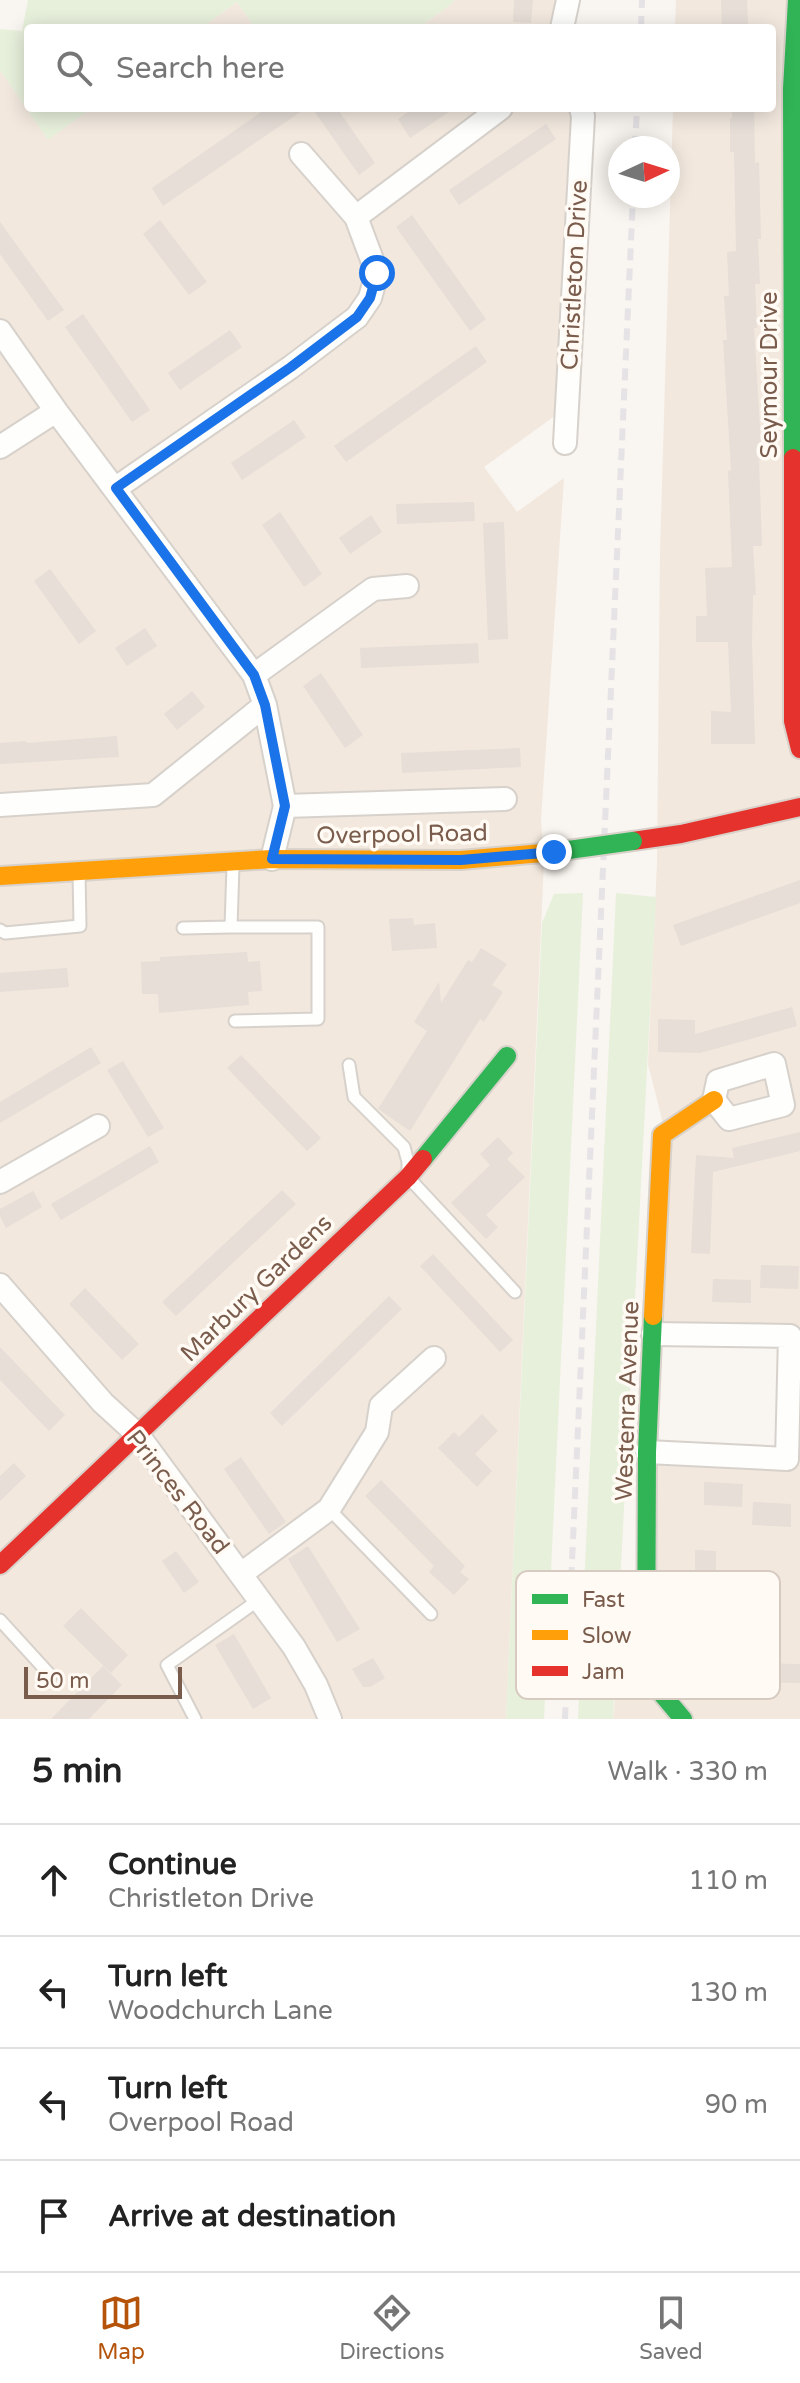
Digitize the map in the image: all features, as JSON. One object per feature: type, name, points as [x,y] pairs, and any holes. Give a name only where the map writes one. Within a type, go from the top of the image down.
[{"type":"street","points":[[563,24],[568,0]]},
{"type":"street","name":"Seymour Drive","points":[[797,0],[793,721],[800,749]]},
{"type":"street","points":[[356,217],[496,112]]},
{"type":"street","name":"Christleton Drive","points":[[565,443],[582,112]]},
{"type":"street","points":[[116,488],[357,317],[370,298],[377,273],[356,217],[301,154]]},
{"type":"street","points":[[0,331],[56,411],[254,675],[265,705],[285,806],[272,859]]},
{"type":"street","points":[[0,447],[56,411]]},
{"type":"street","points":[[254,675],[373,589],[407,586]]},
{"type":"street","points":[[0,805],[153,795],[265,705]]},
{"type":"street","points":[[285,806],[505,799]]},
{"type":"street","name":"Overpool Road","points":[[0,876],[272,859],[461,860],[554,852],[681,834],[800,807]]},
{"type":"street","name":"Marbury Gardens","points":[[0,1565],[408,1177],[507,1056]]},
{"type":"street","name":"Westenra Avenue","points":[[646,1571],[647,1452],[662,1135],[714,1100]]},
{"type":"street","points":[[0,1182],[98,1126]]},
{"type":"street","name":"Princes Road","points":[[0,1285],[103,1403],[138,1435],[294,1647],[316,1685],[330,1719]]},
{"type":"street","points":[[647,1452],[787,1459],[790,1336],[653,1334]]},
{"type":"street","points":[[241,1574],[329,1509],[377,1432],[381,1406],[434,1358]]},
{"type":"street","name":"Westenra Avenue","points":[[666,1699],[683,1719]]},
{"type":"lane","points":[[231,927],[233,861]]},
{"type":"lane","points":[[0,930],[5,933],[80,926],[79,871]]},
{"type":"lane","points":[[183,928],[318,927],[318,1019],[235,1021]]},
{"type":"lane","points":[[349,1065],[354,1097],[404,1147],[408,1177],[515,1292]]},
{"type":"lane","points":[[329,1509],[431,1614]]},
{"type":"lane","points":[[195,1719],[167,1665],[260,1599]]},
{"type":"lane","points":[[0,1620],[51,1676]]},
{"type":"shaded area","points":[[454,0],[561,0],[558,24],[424,24]]},
{"type":"shaded area","points":[[676,0],[800,0],[800,1719],[613,1719],[615,1699],[780,1699],[780,1571],[648,1571],[650,1458],[789,1464],[793,1330],[658,1330],[667,1139],[648,1064],[657,863],[660,554],[670,208],[680,208],[680,136],[672,136],[673,112],[776,112],[776,24],[675,24]]},
{"type":"shaded area","points":[[237,2],[252,24],[207,24]]},
{"type":"shaded area","points":[[0,70],[24,104],[24,112],[29,112],[48,139],[85,112],[576,112],[556,415],[484,467],[517,512],[564,478],[541,820],[544,860],[506,1719],[0,1719]]},
{"type":"green space","points":[[28,0],[454,0],[424,24],[252,24],[237,2],[207,24],[24,24],[24,105],[0,70],[0,29],[22,31]]},
{"type":"green space","points":[[29,112],[86,112],[48,140]]},
{"type":"green space","points":[[583,893],[551,1571],[516,1571],[516,1699],[545,1699],[544,1719],[506,1719],[542,923],[554,894]]},
{"type":"green space","points":[[616,893],[656,897],[621,1571],[585,1571]]},
{"type":"green space","points":[[579,1699],[614,1699],[613,1719],[578,1719]]},
{"type":"building","points":[[514,0],[533,0],[531,23],[513,22]]},
{"type":"building","points":[[721,0],[747,0],[748,24],[722,24]]},
{"type":"building","points":[[261,112],[300,112],[163,206],[152,188]]},
{"type":"building","points":[[315,112],[340,112],[375,163],[359,175]]},
{"type":"building","points":[[408,112],[449,112],[410,138],[398,119]]},
{"type":"building","points":[[732,112],[754,112],[755,163],[759,162],[760,284],[755,284],[757,328],[754,328],[762,460],[759,460],[762,546],[753,546],[756,595],[753,595],[752,642],[755,744],[711,744],[711,711],[731,712],[728,642],[696,642],[696,616],[707,616],[705,568],[732,567],[728,471],[731,470],[723,340],[727,340],[724,296],[729,296],[727,252],[736,251],[734,152],[730,152]]},
{"type":"building","points":[[546,124],[556,139],[459,205],[449,190]]},
{"type":"building","points":[[412,215],[486,319],[470,331],[396,227]]},
{"type":"building","points":[[160,220],[207,282],[189,295],[143,234]]},
{"type":"building","points":[[0,222],[64,310],[48,321],[0,254]]},
{"type":"building","points":[[83,314],[150,410],[132,422],[65,327]]},
{"type":"building","points":[[230,330],[242,347],[180,390],[168,373]]},
{"type":"building","points":[[476,346],[487,362],[346,462],[334,446]]},
{"type":"building","points":[[294,420],[306,437],[242,480],[231,463]]},
{"type":"building","points":[[474,502],[475,521],[397,524],[396,504]]},
{"type":"building","points":[[280,512],[322,574],[304,587],[262,525]]},
{"type":"building","points":[[371,515],[382,532],[350,554],[339,538]]},
{"type":"building","points":[[504,522],[508,639],[488,640],[483,523]]},
{"type":"building","points":[[50,569],[96,631],[79,644],[34,581]]},
{"type":"building","points":[[145,628],[157,646],[127,666],[115,648]]},
{"type":"building","points":[[478,643],[479,663],[361,668],[360,648]]},
{"type":"building","points":[[321,673],[363,735],[345,748],[303,686]]},
{"type":"building","points":[[192,691],[205,707],[177,730],[164,714]]},
{"type":"building","points":[[117,736],[119,757],[0,764],[0,743]]},
{"type":"building","points":[[520,748],[521,767],[402,773],[401,753]]},
{"type":"building","points":[[800,880],[800,903],[681,946],[673,925]]},
{"type":"building","points":[[413,918],[414,925],[435,923],[437,948],[392,951],[389,919]]},
{"type":"building","points":[[481,948],[507,964],[492,985],[503,992],[484,1022],[480,1019],[410,1131],[378,1109],[427,1031],[414,1022],[439,982],[441,1003],[468,960],[472,962]]},
{"type":"building","points":[[247,952],[248,962],[260,961],[262,991],[248,992],[249,1005],[159,1013],[158,994],[142,994],[141,962],[160,961],[160,957]]},
{"type":"building","points":[[67,968],[69,987],[0,992],[0,973]]},
{"type":"building","points":[[792,1007],[797,1026],[700,1053],[658,1052],[658,1019],[695,1020],[695,1034]]},
{"type":"building","points":[[91,1047],[101,1063],[0,1123],[0,1102]]},
{"type":"building","points":[[241,1055],[321,1138],[307,1151],[227,1068]]},
{"type":"building","points":[[123,1061],[164,1128],[148,1137],[107,1070]]},
{"type":"building","points":[[800,1132],[800,1151],[713,1172],[710,1254],[691,1253],[696,1155],[734,1158],[732,1148]]},
{"type":"building","points":[[498,1137],[513,1153],[507,1159],[525,1177],[486,1215],[498,1227],[486,1239],[451,1203],[490,1165],[480,1154]]},
{"type":"building","points":[[150,1146],[159,1162],[61,1220],[51,1204]]},
{"type":"building","points":[[282,1190],[296,1204],[176,1316],[162,1302]]},
{"type":"building","points":[[33,1191],[42,1207],[6,1228],[0,1209]]},
{"type":"building","points":[[433,1254],[513,1340],[500,1352],[420,1266]]},
{"type":"building","points":[[761,1265],[799,1266],[798,1289],[760,1288]]},
{"type":"building","points":[[713,1279],[751,1280],[751,1303],[712,1302]]},
{"type":"building","points":[[85,1288],[139,1344],[122,1360],[69,1304]]},
{"type":"building","points":[[389,1296],[402,1309],[282,1426],[270,1413]]},
{"type":"building","points":[[0,1347],[65,1415],[49,1431],[0,1380]]},
{"type":"building","points":[[482,1414],[498,1431],[475,1454],[492,1471],[477,1487],[438,1448],[454,1432],[459,1437]]},
{"type":"building","points":[[241,1457],[286,1522],[269,1534],[224,1469]]},
{"type":"building","points":[[14,1463],[26,1476],[0,1501],[0,1476]]},
{"type":"building","points":[[381,1480],[465,1566],[460,1572],[469,1579],[454,1595],[429,1572],[434,1566],[365,1496]]},
{"type":"building","points":[[704,1482],[743,1484],[742,1507],[704,1505]]},
{"type":"building","points":[[753,1502],[791,1504],[791,1527],[752,1525]]},
{"type":"building","points":[[308,1546],[360,1629],[337,1642],[288,1559]]},
{"type":"building","points":[[695,1550],[716,1551],[716,1571],[695,1571]]},
{"type":"building","points":[[176,1551],[199,1582],[184,1593],[162,1561]]},
{"type":"building","points":[[81,1608],[128,1655],[111,1673],[63,1626]]},
{"type":"building","points":[[234,1634],[271,1698],[253,1709],[215,1645]]},
{"type":"building","points":[[373,1658],[385,1678],[370,1687],[363,1687],[352,1669]]},
{"type":"building","points":[[780,1664],[800,1664],[800,1683],[780,1683]]},
{"type":"building","points":[[103,1666],[122,1685],[89,1719],[51,1719]]},
{"type":"railway","points":[[641,24],[642,0]]},
{"type":"railway","points":[[636,136],[637,112]]},
{"type":"railway","points":[[572,1571],[632,208]]},
{"type":"railway","points":[[565,1719],[566,1699]]},
{"type":"traffic: fast","points":[[793,458],[792,89],[797,0]]},
{"type":"traffic: fast","points":[[554,852],[633,841]]},
{"type":"traffic: fast","points":[[423,1159],[507,1056]]},
{"type":"traffic: fast","points":[[646,1571],[647,1452],[653,1316]]},
{"type":"traffic: fast","points":[[666,1699],[683,1719]]},
{"type":"traffic: slow","points":[[0,876],[272,859],[461,860],[554,852]]},
{"type":"traffic: slow","points":[[653,1316],[662,1135],[714,1100]]},
{"type":"traffic: jam","points":[[793,458],[793,721],[800,749]]},
{"type":"traffic: jam","points":[[633,841],[681,834],[800,807]]},
{"type":"traffic: jam","points":[[0,1565],[408,1177],[423,1159]]},
{"type":"route","points":[[377,273],[370,298],[357,317],[291,367],[116,488],[254,675],[265,705],[285,806],[272,859],[461,860],[554,852]]}]
